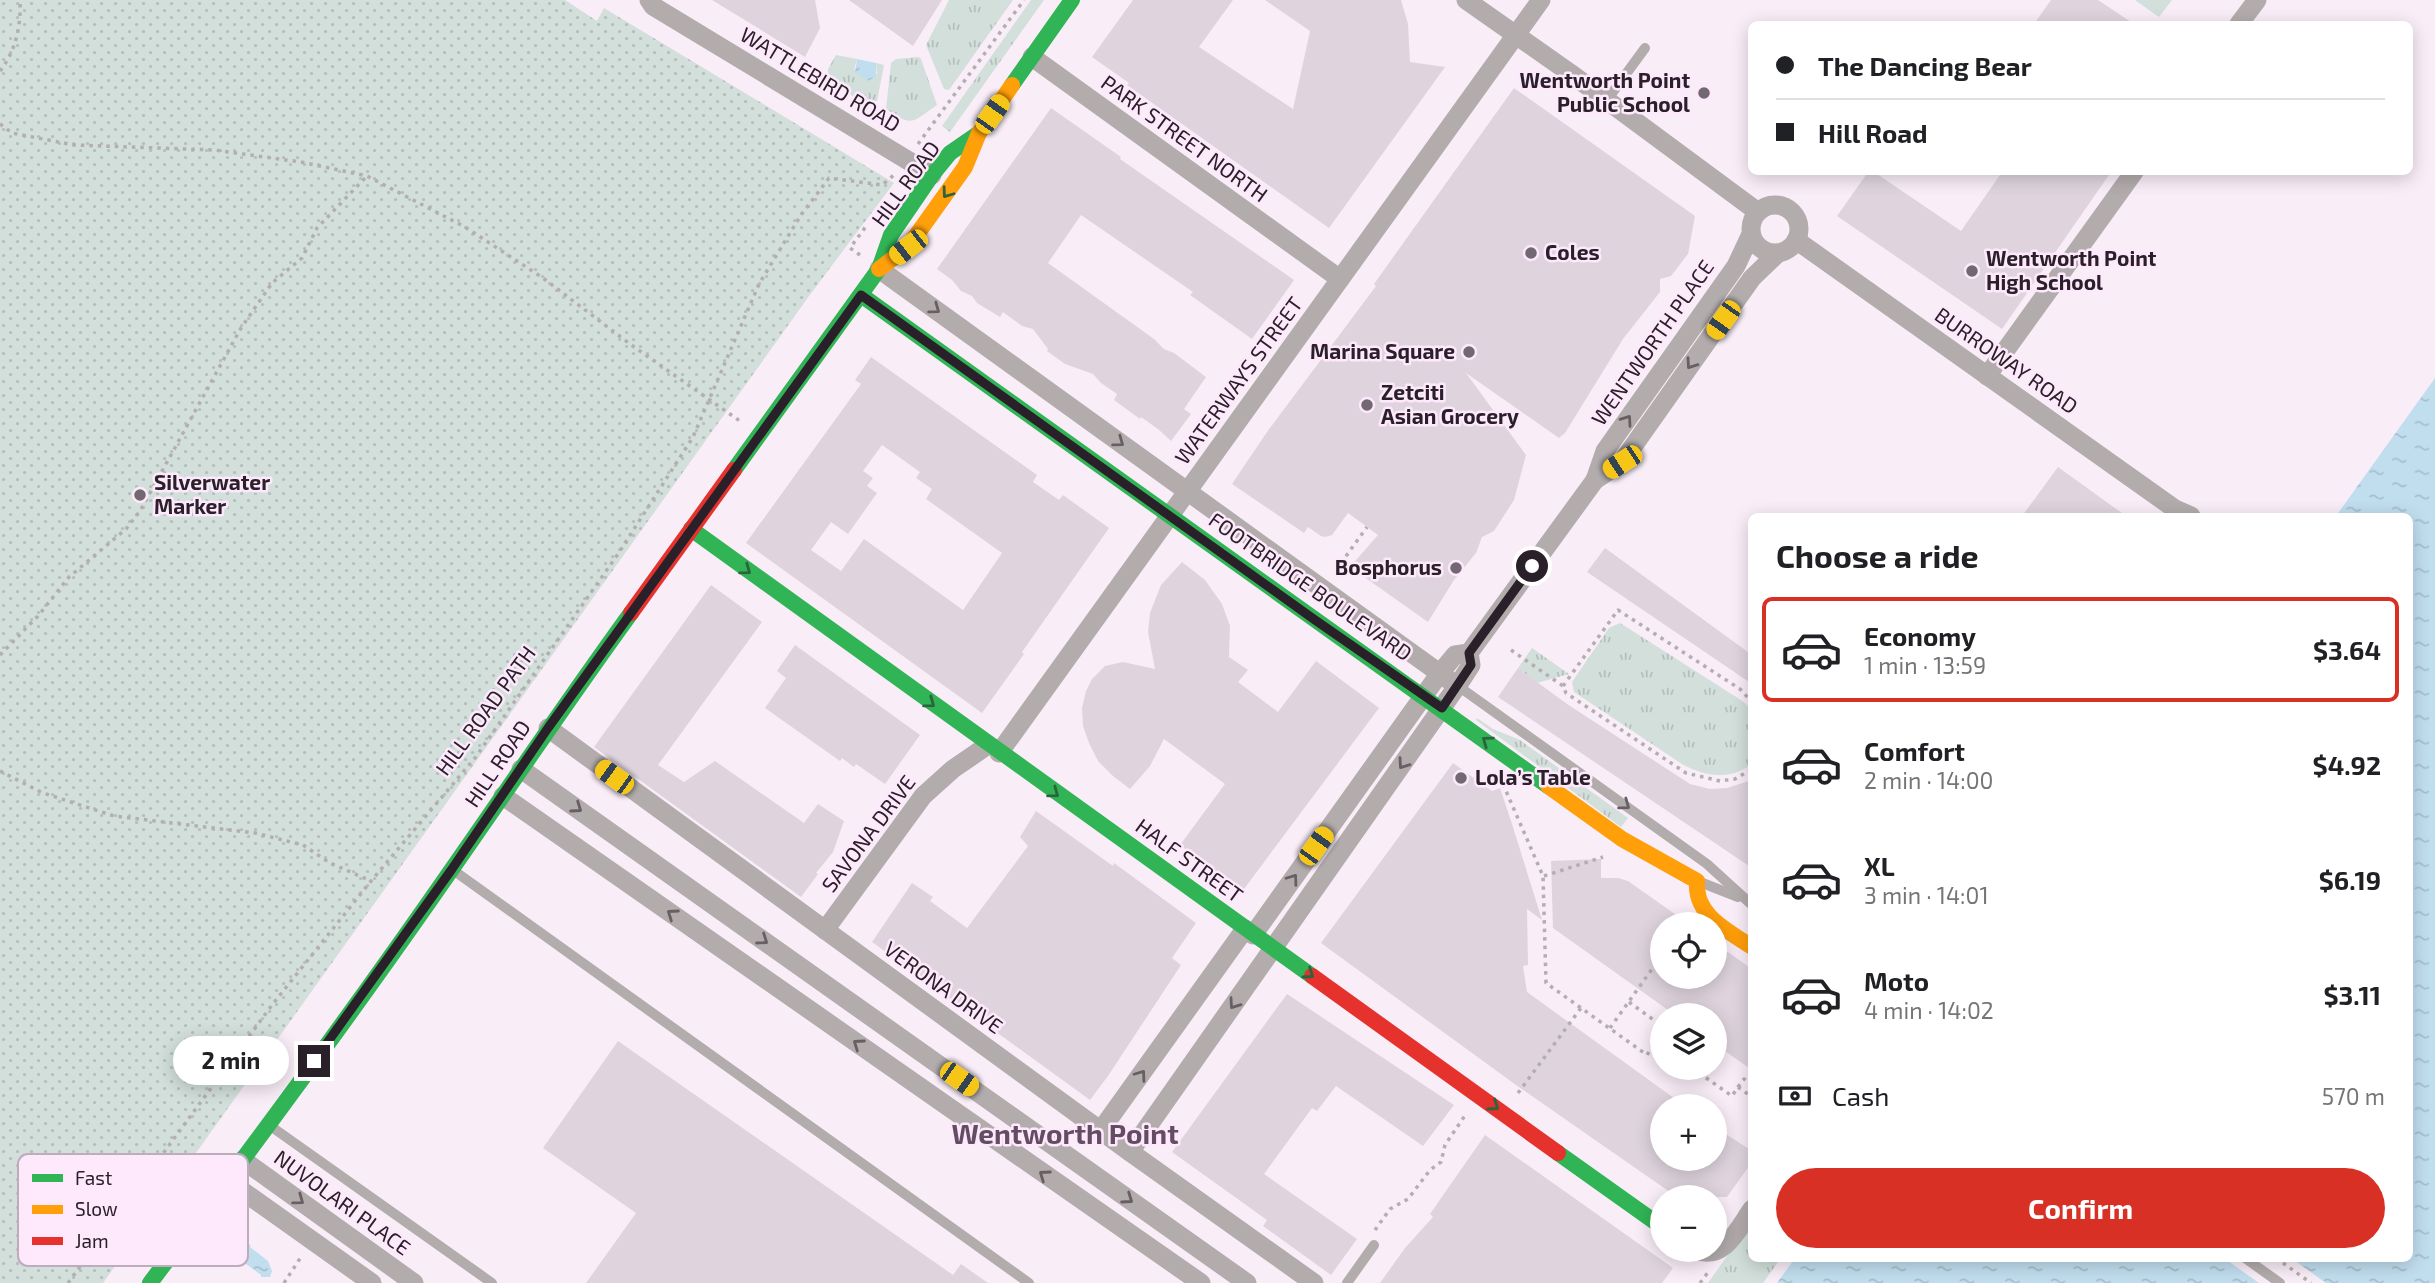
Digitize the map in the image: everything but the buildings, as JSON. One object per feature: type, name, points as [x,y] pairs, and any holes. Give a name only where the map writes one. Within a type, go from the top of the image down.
[{"type":"street","name":"WATTLEBIRD ROAD","points":[[649,0],[653,6],[932,175]]},
{"type":"street","name":"HILL ROAD","points":[[879,268],[908,247],[965,167],[979,133],[1072,0]]},
{"type":"street","points":[[1466,0],[1758,212]]},
{"type":"street","name":"WATERWAYS STREET","points":[[993,749],[1171,516],[1541,0]]},
{"type":"street","points":[[2241,21],[2257,0]]},
{"type":"street","name":"PARK STREET NORTH","points":[[1032,57],[1340,279]]},
{"type":"street","name":"HILL ROAD","points":[[247,1154],[452,869],[548,728],[861,295],[879,268],[891,235],[932,175],[950,153],[979,133]]},
{"type":"street","points":[[1987,376],[2132,175]]},
{"type":"street","points":[[1772,205],[1786,208],[1799,226],[1796,240],[1788,249],[1778,253],[1761,248],[1751,234],[1758,212],[1772,205]]},
{"type":"street","name":"WENTWORTH PLACE","points":[[1130,1152],[1458,686],[1471,665],[1469,653],[1595,480],[1605,451],[1736,266],[1751,234]]},
{"type":"street","name":"BURROWAY ROAD","points":[[1796,240],[2184,513]]},
{"type":"street","name":"WENTWORTH PLACE","points":[[1595,480],[1622,462],[1752,278],[1778,253]]},
{"type":"street","name":"FOOTBRIDGE BOULEVARD","points":[[879,268],[1458,686]]},
{"type":"street","name":"FOOTBRIDGE BOULEVARD","points":[[861,295],[1622,839],[1698,881]]},
{"type":"street","name":"HALF STREET","points":[[691,529],[993,749],[1650,1218]]},
{"type":"street","name":"WENTWORTH PLACE","points":[[1101,1130],[1440,673],[1455,655],[1469,653]]},
{"type":"street","name":"VERONA DRIVE","points":[[548,728],[1314,1283]]},
{"type":"street","name":"SAVONA DRIVE","points":[[825,930],[923,796],[953,769],[993,749]]},
{"type":"street","points":[[522,769],[1247,1283]]},
{"type":"street","points":[[503,796],[1201,1283]]},
{"type":"street","points":[[1698,881],[1697,899],[1706,913],[1748,944]]},
{"type":"street","points":[[783,991],[801,967]]},
{"type":"street","name":"NUVOLARI PLACE","points":[[248,1164],[414,1283]]},
{"type":"street","points":[[1078,1198],[1094,1175]]},
{"type":"street","points":[[248,1195],[372,1283]]},
{"type":"street","points":[[1727,1243],[1748,1214]]},
{"type":"street","name":"HILL ROAD","points":[[150,1283],[163,1266]]},
{"type":"lane","points":[[1607,100],[1645,48]]},
{"type":"lane","name":"FOOTBRIDGE BOULEVARD","points":[[1458,686],[1707,864],[1748,902]]},
{"type":"lane","points":[[452,869],[1029,1283]]},
{"type":"lane","name":"FOOTBRIDGE BOULEVARD","points":[[1698,881],[1742,898]]},
{"type":"lane","points":[[269,1125],[492,1283]]},
{"type":"lane","points":[[1348,1283],[1373,1239]]},
{"type":"lane","points":[[2251,1262],[2280,1283]]},
{"type":"path","points":[[0,71],[16,43],[20,0]]},
{"type":"path","points":[[919,141],[1024,0]]},
{"type":"path","points":[[0,124],[12,133],[74,145],[214,150],[301,162],[367,176],[465,226],[543,278],[630,344],[736,418]]},
{"type":"path","name":"HILL ROAD PATH","points":[[161,1154],[205,1093],[372,881],[475,758],[618,554],[693,437],[759,284],[801,215],[829,178],[882,185],[897,173]]},
{"type":"path","points":[[0,655],[38,616],[69,577],[126,529],[140,511],[241,328],[272,283],[302,258],[317,228],[367,176]]},
{"type":"path","points":[[1336,570],[1367,527]]},
{"type":"path","points":[[1563,686],[1618,610],[1740,689],[1748,698]]},
{"type":"path","points":[[1511,650],[1563,686],[1566,693],[1686,773],[1720,781],[1735,779],[1748,771]]},
{"type":"path","points":[[0,771],[43,793],[114,816],[256,833],[303,845],[330,863],[372,881]]},
{"type":"path","points":[[1498,773],[1543,876],[1546,983],[1647,1055],[1650,1051]]},
{"type":"path","points":[[1543,876],[1610,855],[1622,839]]},
{"type":"path","points":[[1610,1028],[1650,972]]},
{"type":"path","points":[[1629,1002],[1650,1017]]},
{"type":"path","points":[[1524,1085],[1581,1008]]},
{"type":"path","points":[[1709,1080],[1732,1096],[1744,1079],[1748,1082]]},
{"type":"path","points":[[1738,1087],[1748,1094]]},
{"type":"path","points":[[1373,1239],[1390,1209],[1408,1199],[1430,1170],[1441,1162],[1445,1145],[1471,1107]]},
{"type":"path","points":[[284,1283],[312,1241]]},
{"type":"path","points":[[2282,1262],[2311,1283]]},
{"type":"path","name":"HILL ROAD PATH","points":[[68,1283],[80,1266]]},
{"type":"green space","points":[[0,0],[565,0],[597,21],[604,8],[894,183],[809,296],[195,1154],[18,1154],[18,1266],[115,1266],[103,1283],[0,1283]]},
{"type":"green space","points":[[949,0],[1013,0],[949,90],[944,89],[926,45]]},
{"type":"green space","points":[[1031,0],[1044,0],[950,132],[942,126]]},
{"type":"green space","points":[[2135,0],[2172,0],[2159,17]]},
{"type":"green space","points":[[836,55],[857,59],[854,70],[877,74],[876,63],[884,65],[877,101],[863,103],[828,80],[828,69]]},
{"type":"green space","points":[[919,57],[937,105],[917,119],[907,121],[886,109],[891,63],[896,59]]},
{"type":"green space","points":[[1620,623],[1744,702],[1748,706],[1748,767],[1725,775],[1708,774],[1691,768],[1574,692],[1572,682],[1609,628]]},
{"type":"green space","points":[[1532,648],[1569,674],[1537,683],[1518,668]]},
{"type":"green space","points":[[1477,718],[1493,729],[1520,740],[1628,818],[1621,827],[1476,720]]},
{"type":"green space","points":[[1748,1227],[1748,1262],[1778,1262],[1763,1283],[1708,1283],[1723,1262],[1727,1262],[1727,1256]]},
{"type":"water","points":[[857,59],[876,63],[876,77],[867,81],[855,72]]},
{"type":"water","points":[[2435,378],[2435,1283],[1777,1283],[1792,1262],[2413,1262],[2413,513],[2338,513]]},
{"type":"water","points":[[248,1244],[268,1261],[272,1271],[270,1277],[261,1275],[248,1265]]},
{"type":"pier","points":[[2230,1262],[2297,1262],[2326,1283],[2259,1283]]},
{"type":"traffic: fast","points":[[1012,85],[1072,0]]},
{"type":"traffic: fast","points":[[734,470],[879,269],[891,235],[932,175],[950,153],[979,133]]},
{"type":"traffic: fast","points":[[861,295],[1548,786]]},
{"type":"traffic: fast","points":[[691,529],[1312,976]]},
{"type":"traffic: fast","points":[[246,1154],[378,974],[631,613]]},
{"type":"traffic: fast","points":[[1558,1153],[1650,1218]]},
{"type":"traffic: fast","points":[[150,1283],[163,1266]]},
{"type":"traffic: slow","points":[[879,269],[908,247],[965,167],[979,133],[1012,85]]},
{"type":"traffic: slow","points":[[1548,786],[1622,839],[1697,881],[1697,893],[1706,912],[1723,928],[1748,944]]},
{"type":"traffic: jam","points":[[631,613],[734,470]]},
{"type":"traffic: jam","points":[[1312,976],[1558,1153]]},
{"type":"place","name":"Wentworth Point Public School","points":[[1704,93]]},
{"type":"place","name":"Coles","points":[[1531,253]]},
{"type":"place","name":"Wentworth Point High School","points":[[1972,271]]},
{"type":"place","name":"Marina Square","points":[[1469,352]]},
{"type":"place","name":"Zetciti Asian Grocery","points":[[1367,405]]},
{"type":"place","name":"Silverwater Marker","points":[[140,495]]},
{"type":"place","name":"Bosphorus","points":[[1456,568]]},
{"type":"place","name":"Lola’s Table","points":[[1461,778]]},
{"type":"district","name":"Wentworth Point","points":[[1065,1134]]},
{"type":"route","points":[[314,1061],[452,869],[548,728],[861,295],[1442,708],[1471,665],[1469,653],[1532,566]]}]
